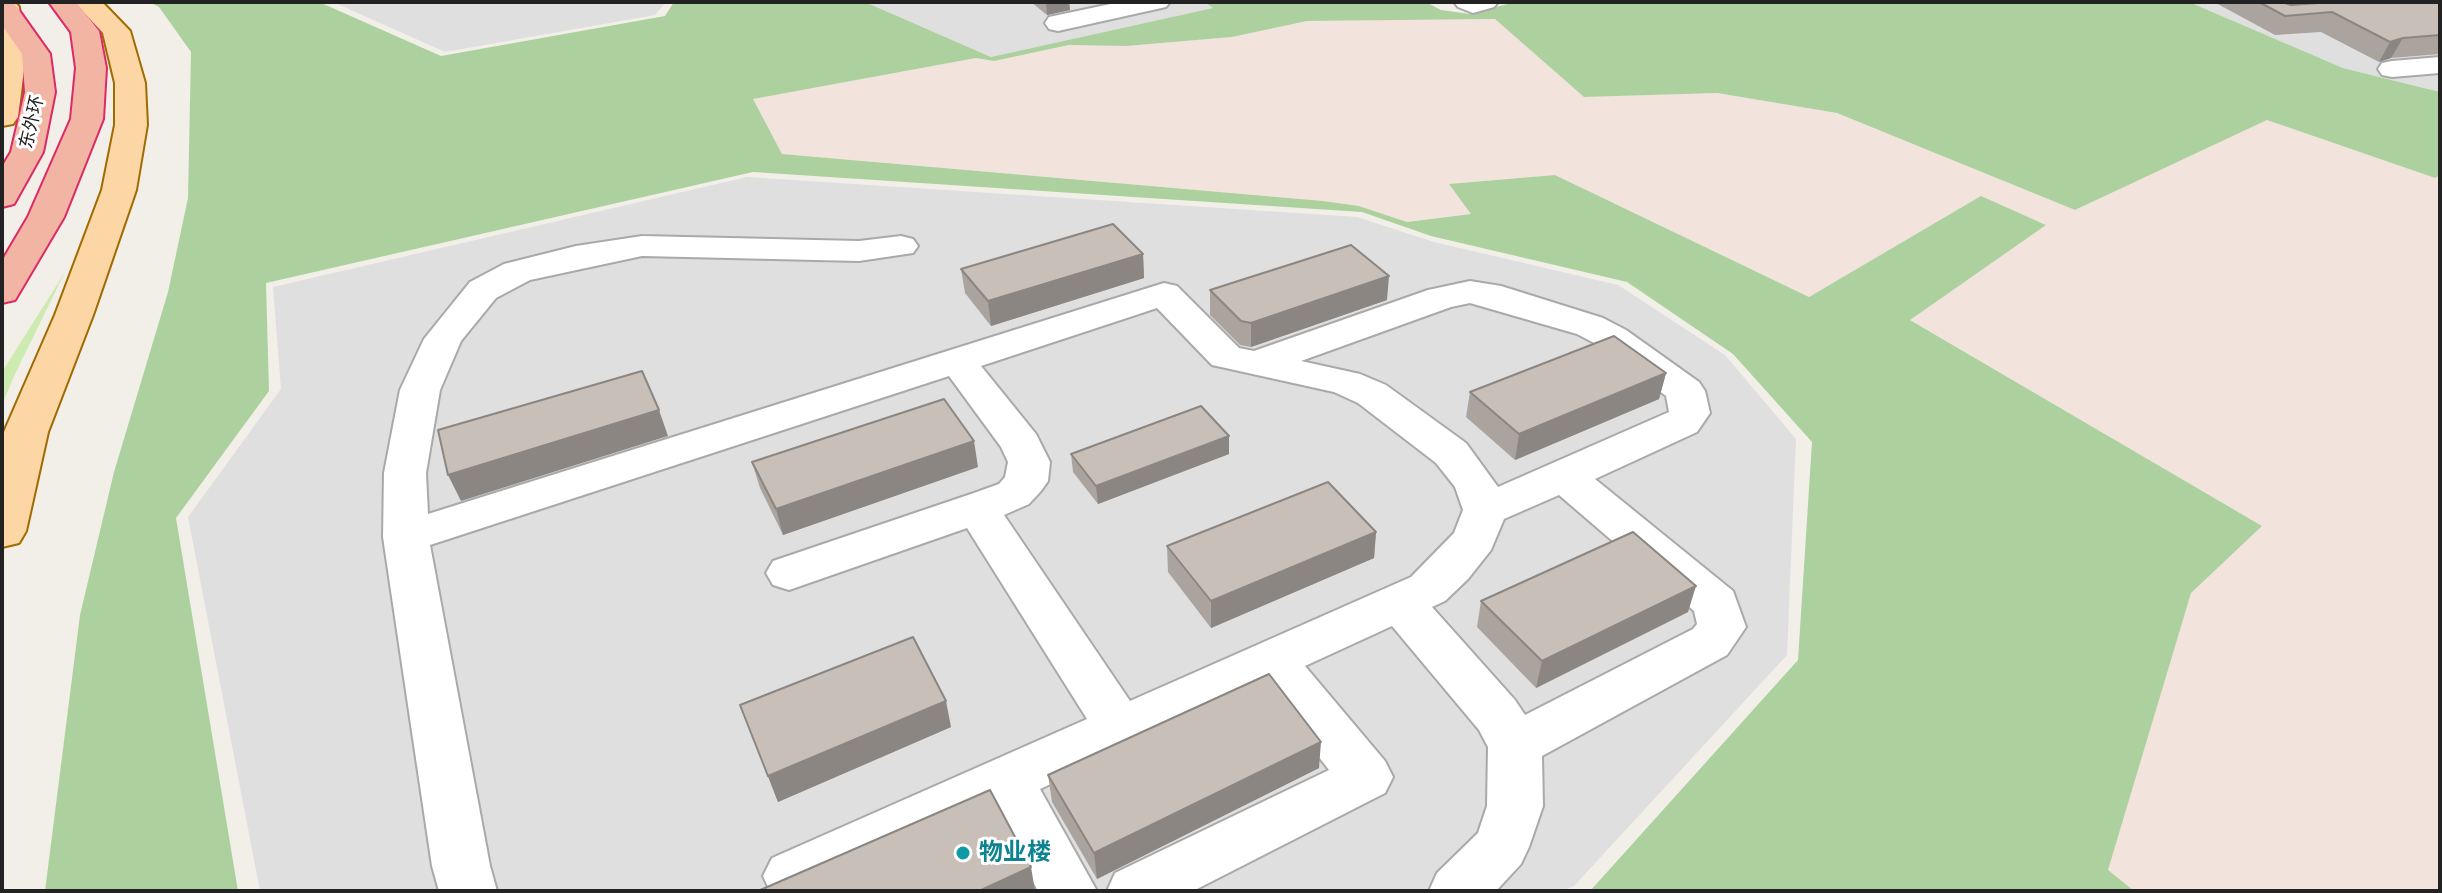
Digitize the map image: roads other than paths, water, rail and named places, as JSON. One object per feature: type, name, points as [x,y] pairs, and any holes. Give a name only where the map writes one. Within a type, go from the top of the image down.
[{"type":"highway","points":[[2,292],[46,217],[87,119],[91,68],[85,31],[62,2]]},
{"type":"highway","name":"东外环","points":[[2,197],[27,152],[40,92],[36,54],[3,6]]},
{"type":"main road","points":[[2,531],[26,432],[119,190],[131,125],[130,83],[116,31],[87,2]]},
{"type":"main road","points":[[2,117],[10,61],[3,6]]},
{"type":"street","points":[[1058,23],[1157,2]]},
{"type":"street","points":[[1467,2],[1473,5],[1485,2]]},
{"type":"street","points":[[2392,69],[2440,65]]},
{"type":"street","points":[[468,891],[461,866],[406,537],[405,473],[420,390],[443,339],[483,290],[517,272],[576,257],[642,246],[859,251],[901,246]]},
{"type":"street","points":[[1253,365],[1441,298],[1470,292],[1488,294],[1590,326],[1613,338],[1685,391],[1690,413],[1682,423],[1485,510]]},
{"type":"street","points":[[406,537],[1164,294],[1226,357],[1346,382],[1372,394],[1451,453],[1475,484],[1485,510],[1475,539],[1452,567],[1428,589],[792,876]]},
{"type":"street","points":[[789,573],[1014,494],[1026,481],[1029,462],[1021,444],[957,361]]},
{"type":"street","points":[[1515,745],[1710,642],[1722,627],[1716,603],[1564,476]]},
{"type":"street","points":[[977,508],[1120,728]]},
{"type":"street","points":[[1399,602],[1497,715],[1515,745],[1515,806],[1501,847],[1458,891]]},
{"type":"street","points":[[1136,891],[1366,777],[1271,660]]},
{"type":"street","points":[[1006,779],[1068,891]]},
{"type":"place","name":"物业楼","points":[[963,853]]}]
